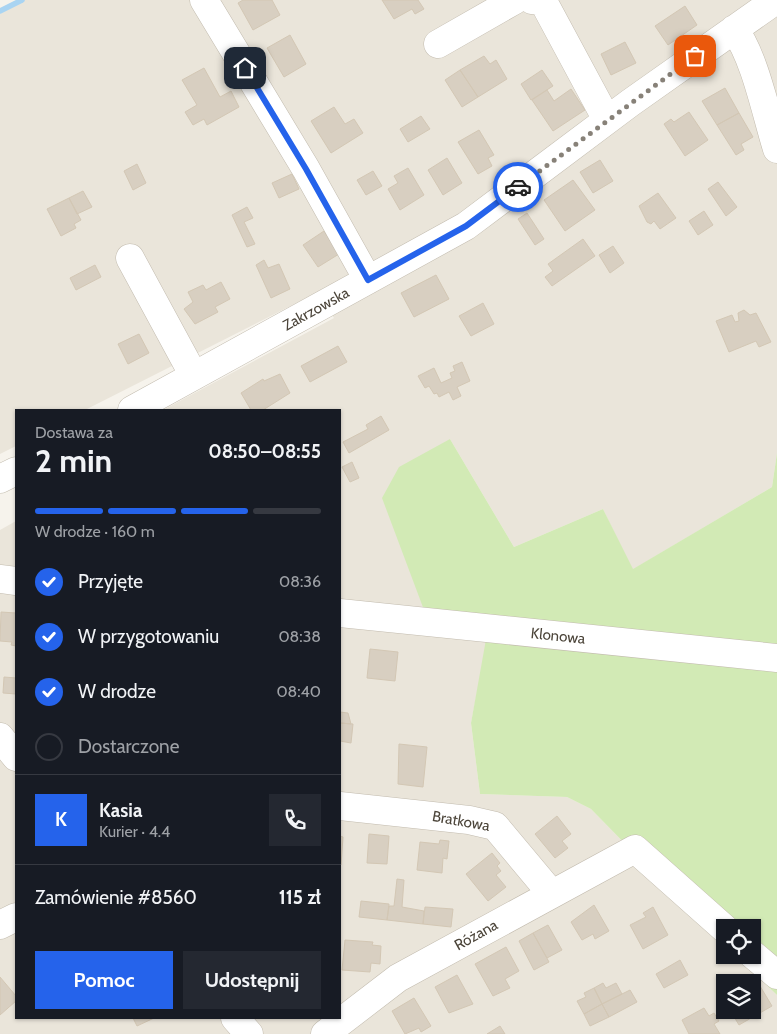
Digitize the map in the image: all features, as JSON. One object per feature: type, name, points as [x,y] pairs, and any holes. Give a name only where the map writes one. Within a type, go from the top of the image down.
[{"type":"street","points":[[204,0],[306,169],[368,280]]},
{"type":"street","points":[[438,44],[515,0]]},
{"type":"street","points":[[532,0],[543,2],[607,120]]},
{"type":"street","name":"Zakrzowska","points":[[134,409],[466,226],[607,120],[776,0]]},
{"type":"street","points":[[734,29],[740,37],[756,79],[777,149]]},
{"type":"street","points":[[130,258],[194,376]]},
{"type":"street","points":[[0,479],[15,472]]},
{"type":"street","points":[[0,579],[15,581]]},
{"type":"street","name":"Klonowa","points":[[341,613],[777,658]]},
{"type":"street","points":[[0,737],[15,756]]},
{"type":"street","name":"Bratkowa","points":[[341,806],[469,820],[495,826],[552,893]]},
{"type":"street","name":"Różana","points":[[324,1034],[398,978],[635,849],[716,921]]},
{"type":"street","points":[[0,925],[15,918]]},
{"type":"street","points":[[761,962],[777,975]]},
{"type":"street","points":[[236,1019],[249,1034]]},
{"type":"shaded area","points":[[18,0],[777,0],[777,453],[772,487],[632,570],[603,509],[514,547],[450,439],[424,610],[341,600],[341,409],[165,409],[334,318],[316,293],[87,409],[15,409],[15,446],[0,454],[0,8]]},
{"type":"shaded area","points":[[15,522],[15,567],[0,566],[0,530]]},
{"type":"shaded area","points":[[0,592],[15,593],[15,1019],[341,1019],[341,627],[487,642],[471,723],[480,794],[567,797],[591,809],[716,937],[716,964],[744,964],[755,974],[716,974],[716,1019],[761,1019],[761,980],[777,995],[777,1034],[0,1034]]},
{"type":"green space","points":[[450,439],[514,547],[603,509],[633,569],[772,487],[777,453],[777,995],[761,980],[761,974],[755,974],[744,964],[761,964],[761,919],[716,919],[716,937],[591,809],[567,797],[480,794],[471,723],[490,617],[424,610],[382,498],[399,467]]},
{"type":"building","points":[[243,0],[272,0],[280,15],[253,30],[238,3]]},
{"type":"building","points":[[382,0],[418,0],[424,9],[415,14],[412,9],[394,19]]},
{"type":"building","points":[[685,6],[697,25],[668,45],[655,26]]},
{"type":"building","points":[[290,35],[306,64],[284,77],[267,48]]},
{"type":"building","points":[[625,42],[636,63],[611,75],[601,54]]},
{"type":"building","points":[[484,56],[490,64],[496,60],[507,79],[478,97],[460,70]]},
{"type":"building","points":[[204,68],[220,97],[231,91],[239,107],[207,125],[204,119],[193,125],[185,112],[197,105],[182,80]]},
{"type":"building","points":[[460,70],[478,97],[462,107],[445,80]]},
{"type":"building","points":[[542,70],[553,86],[531,100],[521,84]]},
{"type":"building","points":[[725,88],[739,113],[717,125],[702,101]]},
{"type":"building","points":[[571,89],[585,110],[553,131],[532,100],[547,90],[554,101]]},
{"type":"building","points":[[334,107],[345,124],[354,119],[363,133],[331,153],[311,121]]},
{"type":"building","points":[[689,112],[708,140],[685,156],[664,124],[671,119],[674,122]]},
{"type":"building","points":[[739,113],[753,137],[741,144],[744,150],[736,155],[717,125]]},
{"type":"building","points":[[421,116],[430,129],[408,142],[400,129]]},
{"type":"building","points":[[479,130],[494,155],[488,158],[492,166],[478,174],[458,142]]},
{"type":"building","points":[[447,158],[462,183],[443,195],[428,170]]},
{"type":"building","points":[[600,160],[613,181],[593,193],[580,172]]},
{"type":"building","points":[[137,164],[146,183],[133,190],[124,171]]},
{"type":"building","points":[[408,168],[424,195],[400,210],[388,189],[398,183],[394,176]]},
{"type":"building","points":[[373,171],[382,186],[366,195],[357,180]]},
{"type":"building","points":[[292,174],[299,189],[279,198],[272,183]]},
{"type":"building","points":[[573,180],[595,210],[565,231],[544,200]]},
{"type":"building","points":[[718,182],[737,207],[726,216],[708,189]]},
{"type":"building","points":[[83,191],[92,207],[77,214],[69,198]]},
{"type":"building","points":[[658,193],[676,218],[660,229],[654,221],[651,224],[647,222],[639,206]]},
{"type":"building","points":[[69,198],[81,220],[74,224],[76,228],[61,236],[47,209]]},
{"type":"building","points":[[247,207],[253,218],[244,222],[255,244],[247,247],[232,215]]},
{"type":"building","points":[[704,211],[713,225],[698,235],[689,221]]},
{"type":"building","points":[[527,213],[544,239],[535,245],[518,219]]},
{"type":"building","points":[[324,231],[339,254],[318,267],[303,245]]},
{"type":"building","points":[[583,239],[595,256],[552,286],[545,277],[553,271],[548,264]]},
{"type":"building","points":[[613,246],[624,263],[610,273],[599,255]]},
{"type":"building","points":[[264,260],[268,268],[279,264],[290,289],[271,298],[256,265]]},
{"type":"building","points":[[95,265],[101,277],[76,290],[70,278]]},
{"type":"building","points":[[436,275],[449,299],[414,317],[401,293]]},
{"type":"building","points":[[221,282],[230,299],[215,307],[218,312],[195,324],[184,309],[193,302],[188,292],[203,285],[206,290]]},
{"type":"building","points":[[483,303],[494,324],[471,336],[459,316]]},
{"type":"building","points":[[744,310],[750,315],[756,313],[771,342],[759,347],[756,341],[729,352],[716,321],[732,315],[735,322],[739,321],[738,313]]},
{"type":"building","points":[[139,334],[149,353],[128,364],[118,344]]},
{"type":"building","points":[[338,346],[347,362],[310,382],[301,366]]},
{"type":"building","points":[[462,362],[470,381],[457,387],[461,396],[453,400],[449,392],[439,397],[437,393],[434,394],[429,386],[425,388],[418,376],[434,368],[441,383],[452,378],[450,373],[455,371],[453,366]]},
{"type":"building","points":[[280,374],[290,393],[265,409],[250,409],[241,393],[263,379],[264,381]]},
{"type":"building","points":[[381,416],[389,430],[349,453],[343,442],[368,429],[366,425]]},
{"type":"building","points":[[352,462],[359,478],[350,482],[342,467]]},
{"type":"building","points":[[1,612],[15,613],[15,646],[11,645],[12,642],[0,641]]},
{"type":"building","points":[[370,649],[398,652],[395,681],[367,678]]},
{"type":"building","points":[[4,677],[15,678],[15,694],[3,693]]},
{"type":"building","points":[[341,712],[348,713],[351,724],[341,723]]},
{"type":"building","points":[[341,723],[353,724],[351,743],[341,741]]},
{"type":"building","points":[[399,744],[427,747],[423,787],[398,784]]},
{"type":"building","points":[[557,816],[571,834],[562,841],[568,848],[555,858],[535,834]]},
{"type":"building","points":[[369,834],[389,836],[387,864],[367,863]]},
{"type":"building","points":[[341,836],[343,837],[341,865]]},
{"type":"building","points":[[440,840],[449,841],[447,859],[443,858],[442,873],[417,870],[420,842],[439,844]]},
{"type":"building","points":[[492,853],[500,863],[497,866],[501,871],[496,875],[506,887],[488,901],[466,874]]},
{"type":"building","points":[[397,879],[404,880],[402,907],[424,911],[423,924],[387,920],[389,906],[394,906]]},
{"type":"building","points":[[361,901],[389,904],[387,920],[359,917]]},
{"type":"building","points":[[594,905],[609,931],[595,939],[593,934],[582,940],[571,922]]},
{"type":"building","points":[[425,907],[453,909],[451,927],[423,924]]},
{"type":"building","points":[[653,907],[668,935],[643,949],[630,925],[646,917],[643,913]]},
{"type":"building","points":[[548,925],[562,950],[547,958],[533,933]]},
{"type":"building","points":[[533,933],[549,962],[534,970],[519,941]]},
{"type":"building","points":[[345,940],[373,942],[372,945],[381,946],[380,964],[371,963],[370,972],[342,970]]},
{"type":"building","points":[[506,947],[519,971],[505,979],[510,988],[493,996],[475,964]]},
{"type":"building","points":[[680,960],[688,975],[664,988],[656,974]]},
{"type":"building","points":[[457,975],[473,1004],[449,1013],[435,987]]},
{"type":"building","points":[[0,977],[15,995],[15,1002],[0,1015]]},
{"type":"building","points":[[603,983],[606,988],[616,983],[622,994],[602,1004],[594,988]]},
{"type":"building","points":[[594,988],[602,1004],[584,1014],[577,1001],[586,997],[584,993]]},
{"type":"building","points":[[761,988],[772,1006],[761,1012]]},
{"type":"building","points":[[630,990],[637,1002],[609,1017],[602,1004]]},
{"type":"building","points":[[414,998],[431,1026],[421,1032],[419,1028],[405,1034],[392,1011]]},
{"type":"building","points":[[602,1004],[609,1017],[590,1026],[584,1014]]},
{"type":"building","points":[[704,1008],[709,1016],[714,1013],[719,1021],[714,1024],[720,1034],[689,1034],[682,1020]]},
{"type":"building","points":[[134,1019],[152,1019],[137,1026]]},
{"type":"building","points":[[735,1019],[749,1019],[739,1025]]},
{"type":"building","points":[[500,1026],[505,1034],[487,1034]]},
{"type":"waterway","points":[[0,11],[22,0]]},
{"type":"way so far","points":[[518,187],[695,56]]},
{"type":"route","points":[[245,68],[306,169],[368,280],[466,226],[518,187]]}]
